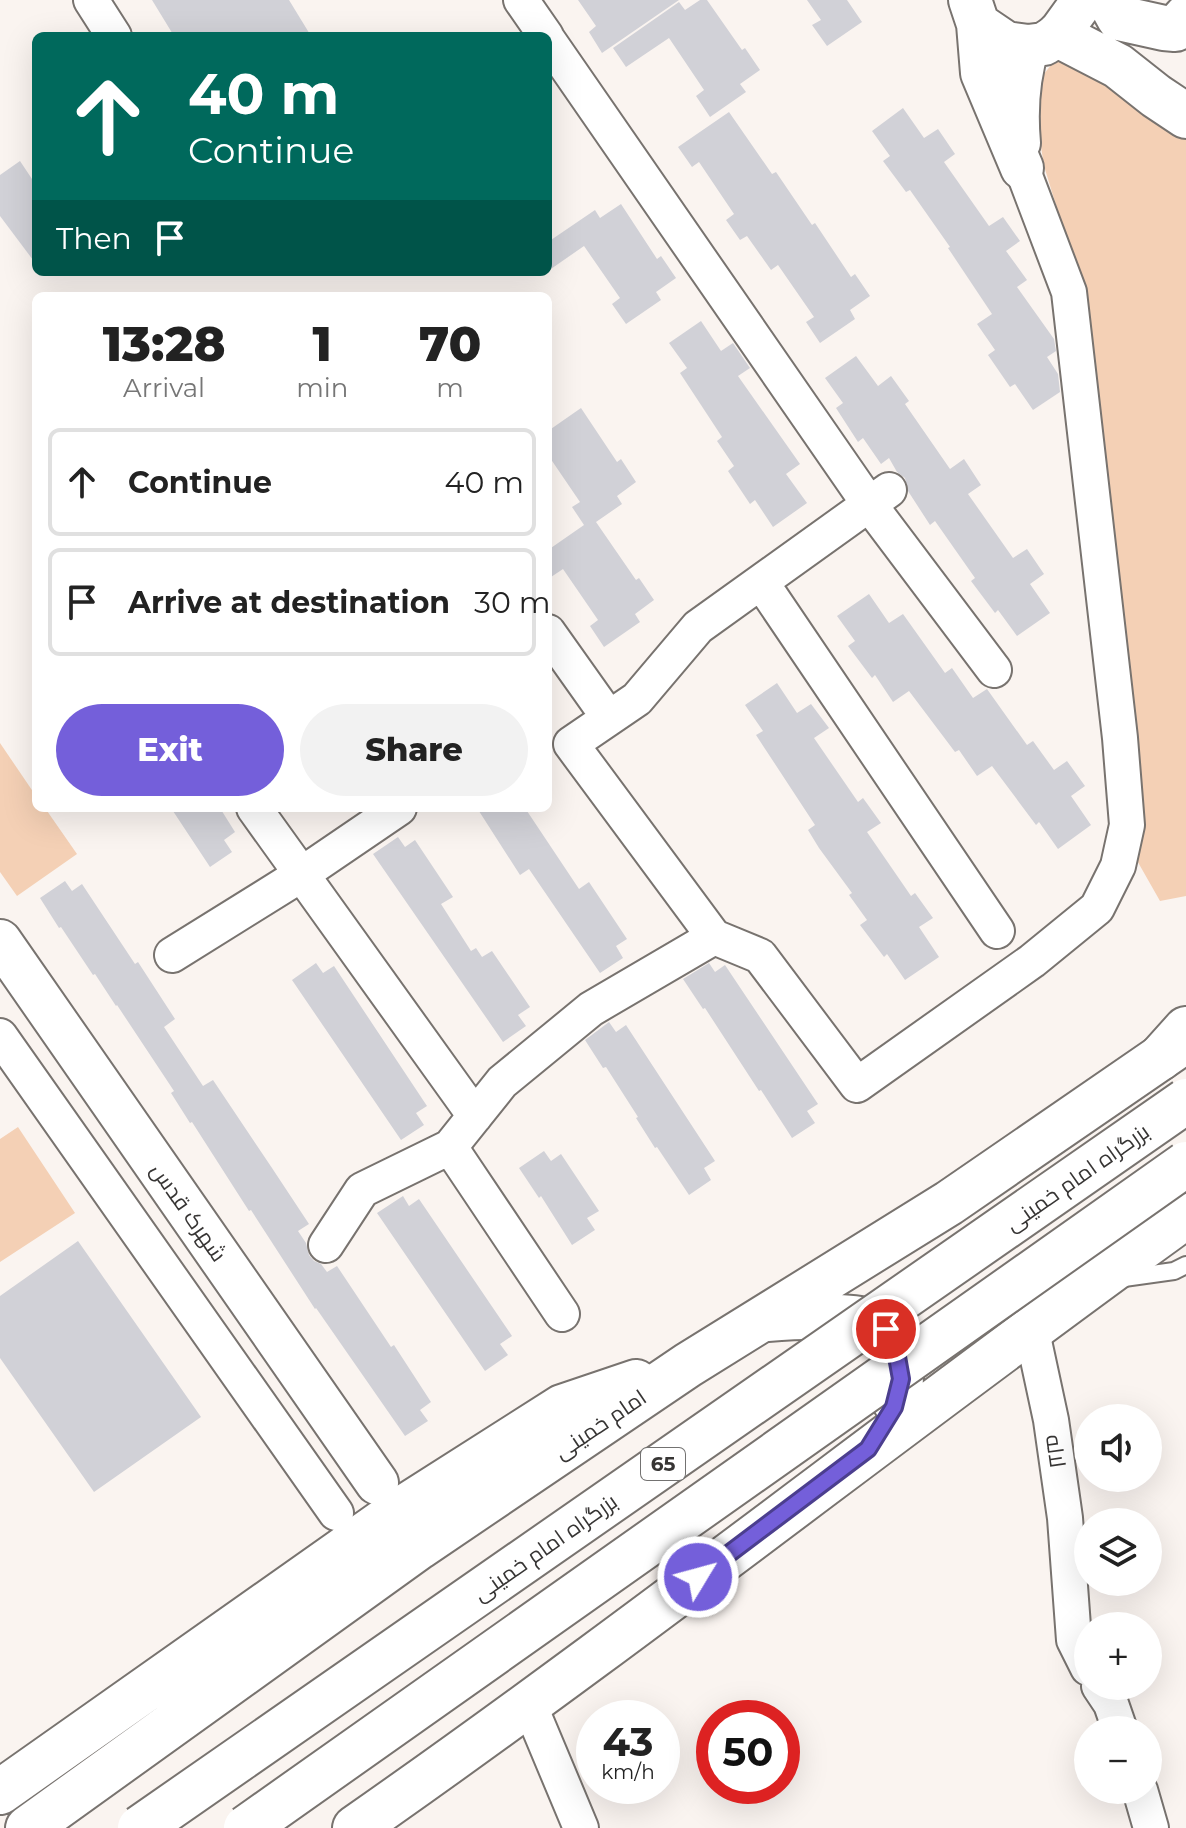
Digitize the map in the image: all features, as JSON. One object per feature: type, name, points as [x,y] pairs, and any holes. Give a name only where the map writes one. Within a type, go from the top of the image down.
[{"type":"main road","points":[[1109,0],[1119,18],[1164,28],[1175,29],[1186,17]]},
{"type":"main road","points":[[1056,27],[1118,66],[1186,116]]},
{"type":"main road","name":"امام خمینی","points":[[28,1828],[419,1547],[688,1365],[949,1203],[1177,1042]]},
{"type":"main road","name":"بزرگراه امام خمینی","points":[[140,1828],[1186,1101]]},
{"type":"main road","name":"65","points":[[246,1828],[1186,1164]]},
{"type":"main road","points":[[355,1828],[529,1704],[1031,1327],[1186,1216]]},
{"type":"main road","points":[[764,1319],[858,1317],[886,1329],[894,1340],[901,1379],[894,1407],[868,1449]]},
{"type":"main road","points":[[0,1792],[397,1512],[562,1407],[688,1365]]},
{"type":"street","points":[[91,0],[111,32]]},
{"type":"street","points":[[521,0],[543,32]]},
{"type":"street","points":[[879,497],[698,627],[637,699],[560,746],[714,937],[760,956],[857,1085],[1032,961],[1097,908],[1118,866],[1127,825],[1120,738],[1069,292],[982,73],[974,12]]},
{"type":"street","points":[[974,12],[1006,43],[1056,27]]},
{"type":"street","points":[[1022,168],[1016,112],[1022,65],[1056,27]]},
{"type":"street","points":[[552,45],[879,497],[994,670]]},
{"type":"street","points":[[761,582],[997,931]]},
{"type":"street","points":[[552,638],[609,718]]},
{"type":"street","points":[[257,812],[475,1116]]},
{"type":"street","points":[[172,955],[302,874],[393,812]]},
{"type":"street","points":[[326,1245],[362,1190],[450,1147],[502,1082],[591,1009],[714,937]]},
{"type":"street","name":"شهرک قدس","points":[[0,941],[377,1483]]},
{"type":"street","points":[[0,1036],[336,1513]]},
{"type":"street","points":[[450,1147],[562,1314]]},
{"type":"street","name":"لاله","points":[[1031,1327],[1051,1420],[1065,1518],[1074,1640]]},
{"type":"street","points":[[529,1704],[581,1828]]},
{"type":"street","points":[[1144,1804],[1151,1828]]},
{"type":"lane","points":[[1095,1282],[1174,1271],[1186,1265]]},
{"type":"shaded area","points":[[1059,55],[1186,135],[1186,896],[1160,901],[1135,857],[1082,290],[1044,166],[1032,89]]},
{"type":"shaded area","points":[[0,743],[32,790],[32,812],[48,812],[77,854],[17,896],[0,872]]},
{"type":"shaded area","points":[[18,1127],[75,1213],[0,1262],[0,1139]]},
{"type":"building","points":[[152,0],[289,0],[309,32],[172,32]]},
{"type":"building","points":[[578,0],[679,0],[602,53],[589,32],[596,26]]},
{"type":"building","points":[[700,0],[707,0],[760,70],[740,84],[746,92],[710,117],[696,96],[704,90],[669,38],[626,67],[613,48],[679,2],[685,10]]},
{"type":"building","points":[[807,0],[847,0],[862,22],[827,46],[812,25],[821,20]]},
{"type":"building","points":[[903,108],[924,138],[938,129],[955,154],[944,162],[989,226],[1003,217],[1020,241],[1006,251],[1027,280],[1017,287],[1054,339],[1056,351],[1047,357],[1058,374],[1060,392],[1033,410],[1015,384],[1010,387],[988,355],[995,350],[977,324],[992,314],[910,190],[906,192],[883,161],[890,156],[872,131]]},
{"type":"building","points":[[729,112],[772,174],[776,172],[851,277],[855,274],[870,296],[850,310],[855,319],[820,343],[806,322],[814,317],[778,265],[771,270],[747,236],[740,240],[726,220],[734,214],[699,162],[692,167],[678,147]]},
{"type":"building","points":[[20,161],[32,179],[32,259],[0,216],[0,175]]},
{"type":"building","points":[[621,204],[657,259],[661,256],[676,278],[656,292],[661,300],[626,324],[612,304],[620,298],[584,246],[552,268],[552,239],[595,210],[600,218]]},
{"type":"building","points":[[701,321],[721,351],[733,343],[750,368],[738,376],[800,464],[786,474],[807,503],[773,527],[755,500],[750,504],[728,471],[734,466],[717,441],[722,437],[680,373],[687,368],[669,343]]},
{"type":"building","points":[[856,356],[878,386],[891,376],[909,401],[905,404],[950,469],[964,459],[981,485],[968,494],[1013,558],[1027,549],[1044,574],[1030,584],[1050,613],[1017,636],[971,581],[975,578],[935,521],[930,525],[908,491],[905,478],[897,472],[889,458],[881,464],[863,438],[858,442],[836,408],[843,403],[825,378]]},
{"type":"building","points":[[581,408],[617,462],[621,459],[636,482],[617,496],[622,504],[596,522],[636,580],[639,578],[654,600],[635,614],[640,622],[604,647],[590,626],[598,620],[563,569],[552,576],[552,547],[584,525],[572,507],[580,502],[552,461],[552,428]]},
{"type":"building","points":[[869,594],[889,623],[903,614],[945,673],[952,668],[973,698],[987,689],[1027,745],[1033,741],[1054,770],[1067,761],[1085,786],[1071,796],[1091,825],[1058,849],[992,766],[977,776],[909,691],[893,702],[875,675],[872,678],[848,646],[855,641],[837,616]]},
{"type":"building","points":[[777,683],[797,713],[811,704],[829,728],[814,738],[858,802],[863,798],[881,823],[867,832],[911,896],[915,893],[933,918],[919,927],[939,957],[905,980],[887,954],[884,957],[860,925],[867,920],[808,830],[815,825],[756,735],[763,731],[745,705]]},
{"type":"building","points":[[174,812],[222,812],[235,832],[224,840],[232,852],[210,867]]},
{"type":"building","points":[[480,812],[528,812],[579,889],[589,882],[627,939],[616,946],[623,958],[600,973],[529,869],[520,875]]},
{"type":"building","points":[[398,837],[405,847],[415,840],[453,897],[441,904],[471,951],[476,948],[482,957],[492,951],[530,1007],[518,1015],[526,1026],[503,1042],[373,854]]},
{"type":"building","points":[[65,881],[72,891],[82,884],[135,964],[138,962],[175,1019],[164,1027],[203,1086],[213,1080],[309,1224],[298,1231],[309,1255],[327,1272],[337,1266],[431,1402],[420,1410],[428,1421],[405,1436],[190,1123],[171,1093],[174,1091],[117,1005],[40,898]]},
{"type":"building","points":[[316,963],[323,973],[334,966],[427,1106],[416,1113],[424,1125],[401,1140],[292,980]]},
{"type":"building","points":[[709,963],[715,972],[725,965],[818,1104],[807,1111],[815,1123],[792,1138],[683,979]]},
{"type":"building","points":[[609,1022],[616,1032],[626,1025],[715,1161],[704,1168],[711,1180],[689,1195],[585,1040]]},
{"type":"building","points":[[544,1151],[551,1161],[561,1154],[599,1211],[587,1218],[595,1230],[572,1245],[519,1168]]},
{"type":"building","points":[[403,1196],[409,1206],[419,1199],[512,1336],[500,1344],[508,1355],[485,1371],[377,1213]]},
{"type":"building","points":[[78,1241],[201,1417],[94,1492],[0,1358],[0,1296]]},
{"type":"route","points":[[698,1577],[868,1449],[894,1407],[901,1379],[894,1340],[886,1329]]}]
